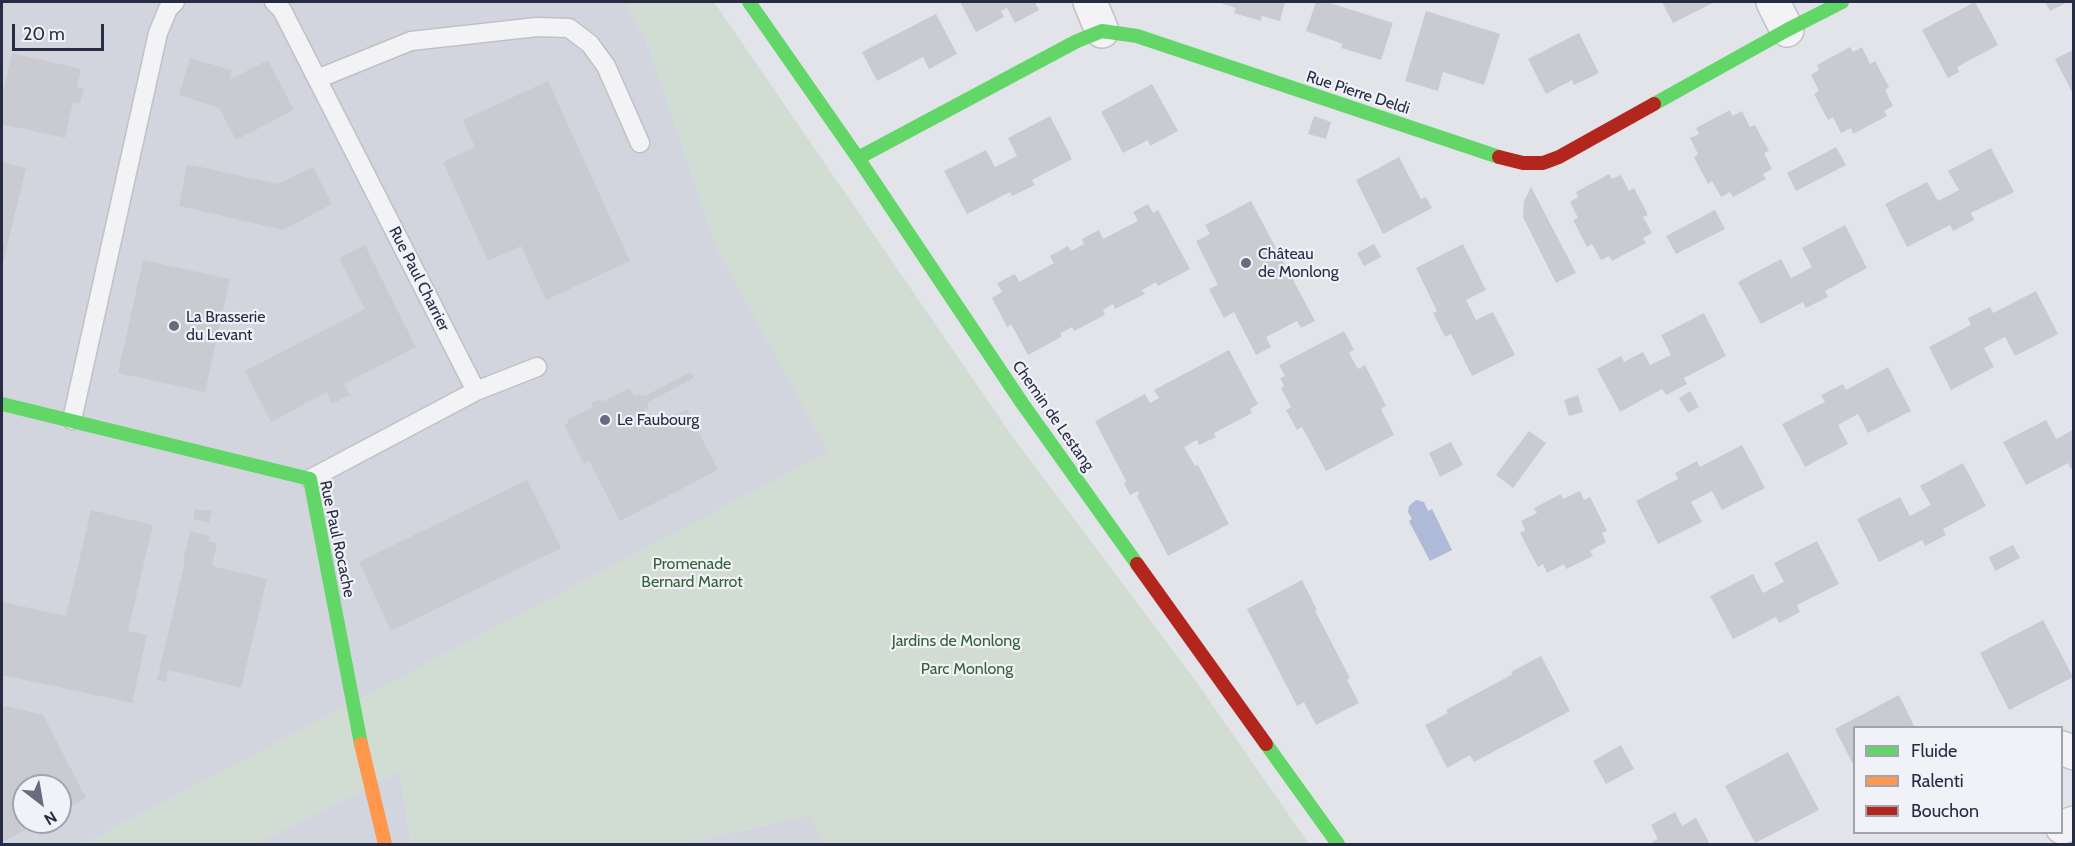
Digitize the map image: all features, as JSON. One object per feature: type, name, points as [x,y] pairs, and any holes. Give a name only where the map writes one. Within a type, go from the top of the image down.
[{"type":"street","name":"Chemin de Lestang","points":[[749,2],[1022,403],[1338,844]]},
{"type":"street","points":[[858,159],[1077,41],[1102,31],[1090,2]]},
{"type":"street","name":"Rue Pierre Deldi","points":[[1102,31],[1137,36],[1508,160],[1543,163],[1559,157],[1780,16],[1842,2]]},
{"type":"street","name":"Rue Paul Rocache","points":[[2,404],[310,478],[361,744],[385,844]]},
{"type":"lane","points":[[72,420],[158,33],[168,9],[175,2]]},
{"type":"lane","name":"Rue Paul Charrier","points":[[274,2],[282,10],[476,391]]},
{"type":"lane","points":[[317,79],[411,41],[537,27],[569,28],[590,44],[606,66],[640,143]]},
{"type":"lane","points":[[310,478],[476,391],[537,367]]},
{"type":"shaded area","points":[[2,2],[625,2],[646,40],[717,248],[829,452],[85,844],[2,844]]},
{"type":"shaded area","points":[[400,771],[411,844],[255,844]]},
{"type":"shaded area","points":[[810,815],[825,844],[681,844]]},
{"type":"green space","points":[[625,2],[714,2],[1012,436],[1195,680],[1309,844],[825,844],[810,815],[681,844],[411,844],[400,771],[255,844],[85,844],[828,452],[714,242],[646,40]]},
{"type":"water","points":[[1416,500],[1424,502],[1428,511],[1432,509],[1452,550],[1430,561],[1409,521],[1412,519],[1408,512],[1409,506]]},
{"type":"building","points":[[960,2],[1035,2],[1039,10],[1015,23],[1007,8],[1001,11],[1004,17],[976,32]]},
{"type":"building","points":[[1217,2],[1285,2],[1280,21],[1262,16],[1261,21],[1234,13],[1236,8]]},
{"type":"building","points":[[1316,2],[1327,2],[1393,23],[1381,60],[1341,48],[1343,44],[1306,31]]},
{"type":"building","points":[[1662,2],[1715,2],[1673,23]]},
{"type":"building","points":[[1975,2],[1998,45],[1957,67],[1959,72],[1948,78],[1922,30]]},
{"type":"building","points":[[2045,2],[2068,2],[2050,11]]},
{"type":"building","points":[[1426,11],[1500,34],[1484,85],[1443,72],[1438,91],[1405,81]]},
{"type":"building","points":[[936,14],[957,54],[929,69],[923,57],[877,81],[862,52]]},
{"type":"building","points":[[1579,33],[1599,73],[1574,85],[1572,80],[1546,94],[1528,59]]},
{"type":"building","points":[[1850,47],[1853,52],[1862,47],[1870,64],[1875,61],[1889,87],[1885,90],[1893,106],[1884,111],[1887,116],[1853,134],[1851,128],[1841,133],[1833,117],[1828,120],[1814,94],[1819,91],[1811,75],[1819,70],[1817,65]]},
{"type":"building","points":[[2073,50],[2073,94],[2055,59]]},
{"type":"building","points":[[12,53],[81,69],[77,87],[84,88],[80,104],[73,102],[65,138],[2,124],[2,97]]},
{"type":"building","points":[[190,58],[232,70],[229,80],[268,60],[294,110],[236,140],[219,108],[179,95]]},
{"type":"building","points":[[548,81],[630,261],[546,300],[521,246],[488,261],[443,162],[475,147],[463,120]]},
{"type":"building","points":[[1152,84],[1178,131],[1150,146],[1148,140],[1123,153],[1101,112]]},
{"type":"building","points":[[1730,110],[1732,116],[1742,111],[1750,127],[1755,125],[1769,151],[1764,153],[1772,169],[1763,174],[1766,179],[1733,197],[1730,192],[1721,197],[1712,181],[1708,184],[1694,157],[1698,154],[1690,138],[1699,134],[1696,128]]},
{"type":"building","points":[[1050,116],[1072,159],[1032,180],[1035,185],[1012,196],[1010,192],[967,214],[944,171],[986,150],[995,167],[1017,156],[1008,138]]},
{"type":"building","points":[[1314,116],[1331,122],[1326,139],[1308,134]]},
{"type":"building","points":[[1836,147],[1846,165],[1796,191],[1787,173]]},
{"type":"building","points":[[1991,148],[2014,192],[1971,213],[1974,220],[1953,231],[1950,225],[1907,247],[1885,204],[1927,182],[1938,201],[1959,190],[1948,171]]},
{"type":"building","points":[[1399,157],[1421,199],[1426,197],[1432,208],[1383,234],[1356,180]]},
{"type":"building","points":[[2,162],[26,168],[2,267]]},
{"type":"building","points":[[187,164],[278,184],[313,167],[332,204],[283,230],[179,206]]},
{"type":"building","points":[[1609,174],[1612,179],[1621,175],[1629,191],[1634,188],[1648,215],[1643,217],[1652,233],[1643,238],[1646,243],[1612,261],[1609,256],[1601,260],[1592,244],[1587,247],[1573,220],[1578,218],[1570,202],[1578,197],[1576,192]]},
{"type":"building","points":[[1531,187],[1576,273],[1556,283],[1523,217],[1524,201]]},
{"type":"building","name":"Château de Monlong","points":[[1251,201],[1315,321],[1301,328],[1297,321],[1266,337],[1271,347],[1256,355],[1234,312],[1224,318],[1209,289],[1218,285],[1196,241],[1210,234],[1205,225]]},
{"type":"building","points":[[1148,204],[1153,213],[1158,210],[1190,269],[1158,286],[1156,282],[1142,290],[1145,294],[1115,309],[1113,304],[1103,310],[1105,315],[1074,331],[1072,327],[1061,333],[1061,337],[1028,355],[1011,324],[1007,327],[992,298],[1002,292],[997,283],[1015,274],[1019,282],[1054,263],[1050,256],[1068,246],[1071,251],[1084,244],[1082,239],[1099,230],[1103,239],[1138,221],[1133,212]]},
{"type":"building","points":[[1715,210],[1725,229],[1676,254],[1666,236]]},
{"type":"building","points":[[1845,225],[1867,268],[1825,291],[1828,297],[1806,308],[1803,302],[1761,324],[1738,282],[1781,259],[1791,278],[1812,267],[1802,248]]},
{"type":"building","points":[[1374,244],[1381,257],[1364,266],[1357,253]]},
{"type":"building","points":[[1463,244],[1486,290],[1466,300],[1476,320],[1493,312],[1515,355],[1472,376],[1451,334],[1445,337],[1433,313],[1437,311],[1416,268]]},
{"type":"building","points":[[365,245],[416,347],[344,384],[350,395],[332,404],[327,392],[271,422],[245,371],[365,309],[339,258]]},
{"type":"building","name":"La Brasserie du Levant","points":[[143,260],[230,279],[205,392],[118,373]]},
{"type":"building","points":[[2036,291],[2058,334],[2015,356],[2005,337],[1984,348],[1994,367],[1951,390],[1929,347],[1971,325],[1968,318],[1990,307],[1993,313]]},
{"type":"building","points":[[1704,313],[1726,356],[1684,378],[1687,384],[1666,395],[1662,389],[1620,412],[1597,369],[1621,356],[1624,362],[1643,352],[1650,365],[1671,355],[1661,335]]},
{"type":"building","points":[[1344,331],[1354,350],[1349,353],[1358,369],[1365,365],[1386,406],[1381,409],[1394,435],[1326,471],[1302,427],[1297,430],[1286,410],[1291,407],[1281,388],[1284,386],[1280,378],[1285,376],[1279,365]]},
{"type":"building","points":[[1229,350],[1258,404],[1250,409],[1252,413],[1214,433],[1216,437],[1199,445],[1197,440],[1184,447],[1195,466],[1198,465],[1229,524],[1168,556],[1137,496],[1138,491],[1130,495],[1124,483],[1126,481],[1095,421],[1145,394],[1150,403],[1159,398],[1154,390]]},
{"type":"building","points":[[1888,367],[1911,411],[1868,433],[1858,414],[1838,425],[1848,444],[1805,467],[1782,424],[1825,402],[1821,395],[1843,384],[1846,390]]},
{"type":"building","points":[[691,372],[694,378],[648,402],[648,409],[642,412],[650,428],[687,409],[718,470],[620,521],[589,461],[584,464],[564,425],[569,423],[567,420],[593,407],[591,403],[600,399],[602,402],[629,388],[634,396],[639,393],[645,396]]},
{"type":"building","points":[[1690,391],[1699,407],[1688,413],[1679,398]]},
{"type":"building","points":[[1578,395],[1583,412],[1569,416],[1564,400]]},
{"type":"building","points":[[2046,420],[2056,439],[2073,430],[2073,468],[2071,469],[2068,463],[2026,485],[2003,442]]},
{"type":"building","points":[[1529,431],[1546,443],[1513,488],[1496,475]]},
{"type":"building","points":[[1451,442],[1463,465],[1440,477],[1429,453]]},
{"type":"building","points":[[1742,445],[1765,488],[1722,510],[1712,491],[1691,502],[1702,522],[1658,544],[1636,501],[1678,479],[1675,473],[1697,461],[1700,467]]},
{"type":"building","points":[[1963,463],[1986,506],[1943,529],[1946,535],[1925,546],[1922,540],[1879,562],[1857,519],[1900,497],[1910,516],[1931,505],[1920,486]]},
{"type":"building","points":[[527,480],[561,548],[391,631],[359,562]]},
{"type":"building","points":[[1580,491],[1584,500],[1590,497],[1607,531],[1602,533],[1606,542],[1590,551],[1593,556],[1566,569],[1564,564],[1547,573],[1543,564],[1538,567],[1520,533],[1525,530],[1521,521],[1537,513],[1534,508],[1561,494],[1563,499]]},
{"type":"building","points":[[195,509],[212,511],[209,523],[193,519]]},
{"type":"building","points":[[91,510],[153,525],[128,631],[147,635],[132,703],[2,675],[2,602],[66,616]]},
{"type":"building","points":[[190,531],[210,536],[208,541],[217,543],[212,566],[267,579],[241,688],[168,670],[166,682],[157,680],[185,562],[183,561]]},
{"type":"building","points":[[1817,541],[1839,584],[1797,605],[1800,612],[1779,623],[1776,617],[1733,639],[1710,596],[1753,574],[1763,593],[1784,582],[1774,563]]},
{"type":"building","points":[[2013,545],[2020,558],[1995,571],[1989,557]]},
{"type":"building","points":[[1302,580],[1317,610],[1315,611],[1350,678],[1347,680],[1359,703],[1316,725],[1304,702],[1297,706],[1247,609]]},
{"type":"building","points":[[2043,620],[2073,677],[2009,710],[1980,653]]},
{"type":"building","points":[[1541,656],[1570,711],[1474,762],[1470,755],[1447,768],[1425,725],[1448,713],[1446,710],[1513,674],[1511,672]]},
{"type":"building","points":[[1899,695],[1914,726],[1853,726],[1853,764],[1835,729]]},
{"type":"building","points":[[7,706],[43,715],[86,798],[72,806],[72,774],[12,774],[12,834],[18,834],[2,842],[2,709]]},
{"type":"building","points":[[1621,745],[1634,769],[1606,784],[1593,761]]},
{"type":"building","points":[[1788,752],[1819,810],[1755,843],[1725,786]]},
{"type":"building","points":[[1675,812],[1682,826],[1696,818],[1710,844],[1654,844],[1652,842],[1658,839],[1651,825]]},
{"type":"traffic: fast","points":[[749,2],[858,158],[1022,403],[1137,564]]},
{"type":"traffic: fast","points":[[1654,104],[1842,2]]},
{"type":"traffic: fast","points":[[858,158],[1077,41],[1102,31],[1137,36],[1499,157]]},
{"type":"traffic: fast","points":[[2,404],[310,479],[361,744]]},
{"type":"traffic: fast","points":[[1266,744],[1338,844]]},
{"type":"traffic: slow","points":[[361,744],[385,844]]},
{"type":"traffic: jam","points":[[1499,157],[1523,163],[1543,163],[1559,157],[1654,104]]},
{"type":"traffic: jam","points":[[1137,564],[1266,744]]},
{"type":"place","name":"Château de Monlong","points":[[1246,263]]},
{"type":"place","name":"La Brasserie du Levant","points":[[174,326]]},
{"type":"place","name":"Le Faubourg","points":[[605,420]]},
{"type":"park label","name":"Promenade Bernard Marrot","points":[[692,573]]},
{"type":"park label","name":"Jardins de Monlong","points":[[956,641]]},
{"type":"park label","name":"Parc Monlong","points":[[967,669]]}]
